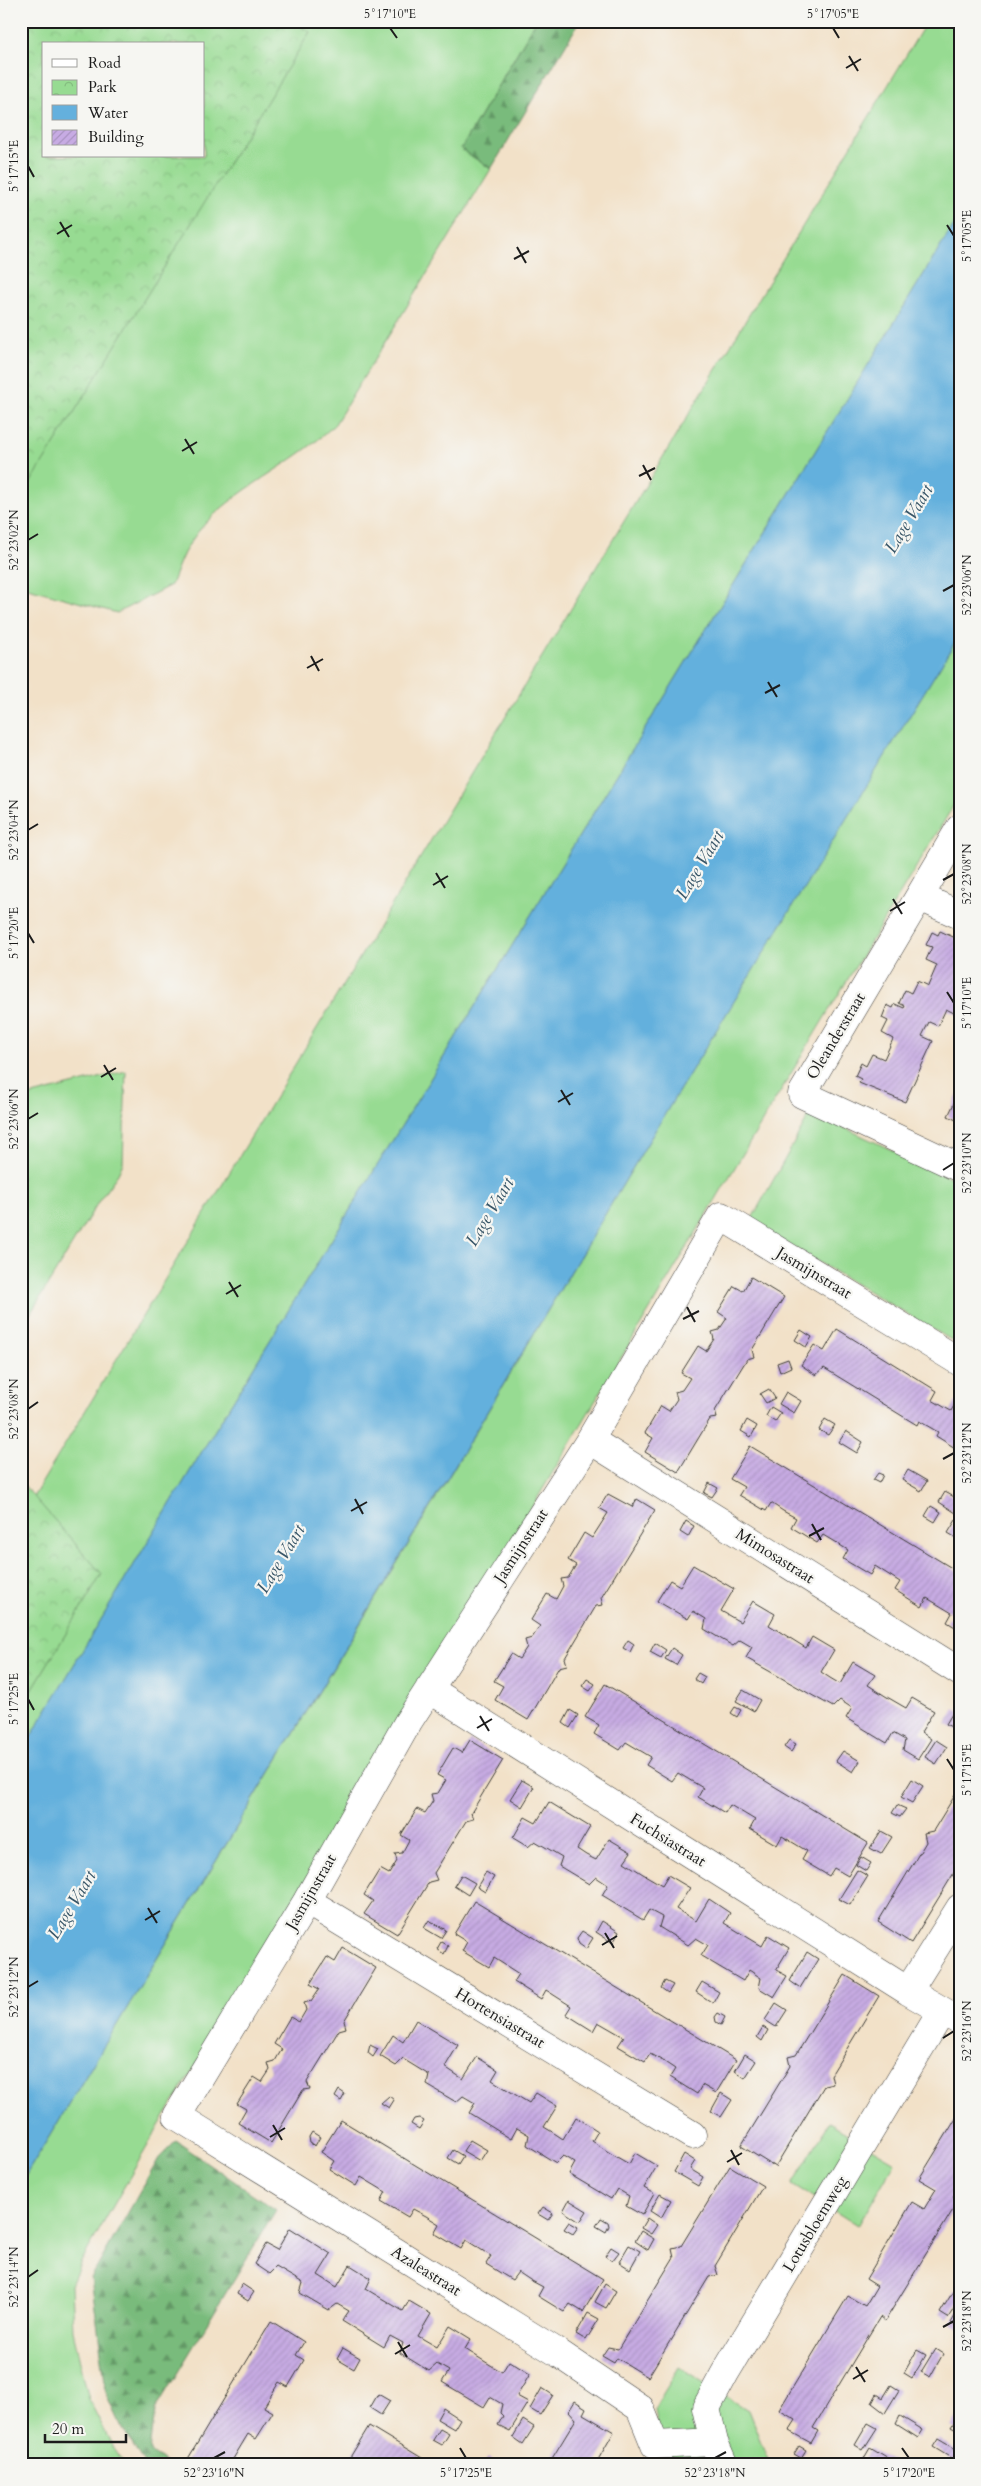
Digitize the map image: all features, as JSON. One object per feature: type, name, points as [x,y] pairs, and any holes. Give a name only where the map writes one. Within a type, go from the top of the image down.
[{"type":"street","name":"Oleanderstraat","points":[[960,828],[802,1094],[960,1168]]},
{"type":"street","points":[[920,897],[960,915]]},
{"type":"street","name":"Jasmijnstraat","points":[[177,2116],[307,1901],[408,1722],[590,1440],[722,1216],[960,1362]]},
{"type":"street","name":"Mimosastraat","points":[[590,1440],[960,1672]]},
{"type":"street","name":"Fuchsiastraat","points":[[429,1689],[908,1991]]},
{"type":"street","name":"Hortensiastraat","points":[[307,1901],[692,2136]]},
{"type":"street","points":[[908,1991],[960,1908]]},
{"type":"street","name":"Lotusbloemweg","points":[[719,2454],[706,2408],[725,2373],[951,2016],[908,1991]]},
{"type":"street","name":"Azaleastraat","points":[[177,2116],[560,2354],[640,2408],[652,2455]]},
{"type":"street","points":[[652,2455],[719,2454]]},
{"type":"green space","points":[[21,21],[293,21],[310,32],[21,498]]},
{"type":"green space","points":[[253,21],[536,21],[461,149],[491,169],[335,424],[297,455],[214,514],[198,532],[184,553],[171,585],[117,613],[21,586],[21,407],[44,158],[205,158],[205,153]]},
{"type":"green space","points":[[536,21],[580,21],[491,169],[461,149]]},
{"type":"green space","points":[[927,21],[960,21],[960,215],[201,1453],[21,1753],[21,1517]]},
{"type":"green space","points":[[960,634],[960,795],[817,1030],[277,1934],[159,2126],[81,2262],[71,2285],[73,2331],[89,2400],[113,2447],[125,2465],[52,2465],[53,2456],[47,2465],[21,2465],[21,2183],[408,1545],[674,1099]]},
{"type":"green space","points":[[126,1071],[123,1163],[21,1329],[21,1098]]},
{"type":"green space","points":[[811,1112],[960,1182],[960,1345],[750,1222]]},
{"type":"green space","points":[[21,1482],[102,1574],[21,1708]]},
{"type":"green space","points":[[829,2123],[895,2162],[858,2226],[792,2184]]},
{"type":"green space","points":[[176,2141],[276,2210],[155,2410],[150,2452],[167,2465],[145,2465],[118,2421],[107,2397],[91,2278],[159,2158]]},
{"type":"green space","points":[[679,2367],[748,2410],[770,2465],[663,2465],[654,2409]]},
{"type":"water","name":"Lage Vaart","points":[[960,215],[960,634],[674,1099],[408,1544],[21,2183],[21,1753],[201,1453]]},
{"type":"building","points":[[940,931],[960,940],[960,1006],[956,1014],[946,1009],[938,1026],[929,1022],[922,1036],[933,1041],[905,1102],[859,1083],[861,1079],[855,1076],[861,1063],[866,1066],[872,1054],[884,1059],[893,1039],[882,1033],[888,1021],[882,1018],[887,1005],[893,1008],[895,1004],[904,1008],[905,1006],[899,1003],[905,990],[911,993],[917,981],[928,986],[937,965],[926,960],[932,947],[926,945],[932,932],[938,935]]},
{"type":"building","points":[[960,1091],[960,1122],[948,1116]]},
{"type":"building","points":[[751,1277],[784,1297],[752,1350],[754,1357],[747,1359],[715,1411],[717,1418],[710,1419],[678,1472],[645,1452],[653,1438],[645,1433],[661,1406],[669,1411],[677,1399],[675,1392],[682,1390],[690,1378],[681,1373],[698,1346],[706,1351],[714,1339],[712,1332],[719,1330],[727,1318],[718,1312],[734,1286],[743,1291]]},
{"type":"building","points":[[837,1329],[937,1391],[932,1400],[951,1411],[956,1402],[960,1404],[960,1451],[936,1436],[938,1432],[919,1421],[917,1425],[824,1368],[816,1375],[801,1365],[814,1345],[824,1351]]},
{"type":"building","points":[[801,1330],[812,1337],[806,1347],[795,1340]]},
{"type":"building","points":[[788,1359],[791,1367],[780,1372],[777,1363]]},
{"type":"building","points":[[769,1389],[775,1398],[766,1403],[760,1394]]},
{"type":"building","points":[[786,1392],[801,1401],[794,1413],[779,1404]]},
{"type":"building","points":[[771,1407],[781,1413],[775,1422],[766,1416]]},
{"type":"building","points":[[825,1419],[835,1425],[828,1435],[819,1430]]},
{"type":"building","points":[[747,1420],[757,1426],[751,1437],[741,1431]]},
{"type":"building","points":[[846,1431],[863,1442],[857,1453],[839,1442]]},
{"type":"building","points":[[750,1446],[960,1573],[960,1630],[947,1622],[952,1613],[927,1598],[922,1607],[895,1590],[900,1582],[875,1566],[870,1575],[843,1559],[848,1550],[823,1535],[817,1543],[791,1527],[796,1518],[771,1503],[766,1511],[739,1495],[744,1487],[730,1479]]},
{"type":"building","points":[[908,1470],[927,1481],[921,1491],[902,1480]]},
{"type":"building","points":[[878,1473],[883,1475],[879,1483],[873,1480]]},
{"type":"building","points":[[709,1483],[718,1488],[712,1497],[704,1493]]},
{"type":"building","points":[[945,1492],[960,1500],[960,1507],[956,1513],[939,1502]]},
{"type":"building","points":[[608,1494],[632,1507],[637,1499],[655,1510],[601,1598],[603,1605],[596,1606],[565,1658],[567,1665],[559,1667],[528,1720],[495,1700],[503,1686],[494,1681],[511,1654],[519,1659],[527,1647],[525,1640],[532,1638],[540,1626],[531,1620],[547,1594],[556,1599],[563,1586],[561,1579],[568,1578],[576,1565],[568,1560],[584,1533],[592,1538],[608,1513],[599,1508]]},
{"type":"building","points":[[931,1506],[941,1512],[935,1522],[925,1516]]},
{"type":"building","points":[[956,1520],[960,1522],[960,1540],[948,1533]]},
{"type":"building","points":[[686,1521],[694,1526],[688,1537],[680,1532]]},
{"type":"building","points":[[693,1565],[734,1589],[721,1611],[740,1622],[753,1601],[775,1614],[769,1625],[806,1648],[812,1637],[834,1650],[821,1672],[830,1678],[840,1684],[853,1662],[875,1675],[868,1685],[887,1697],[906,1708],[912,1698],[934,1711],[921,1732],[931,1739],[918,1759],[903,1750],[905,1740],[893,1733],[887,1743],[846,1718],[852,1708],[840,1700],[833,1707],[746,1658],[752,1647],[740,1640],[733,1646],[704,1629],[706,1619],[693,1611],[688,1619],[657,1601],[670,1580],[680,1586]]},
{"type":"building","points":[[628,1640],[634,1644],[630,1652],[623,1648]]},
{"type":"building","points":[[655,1643],[666,1650],[661,1658],[650,1652]]},
{"type":"building","points":[[672,1648],[682,1655],[676,1665],[665,1659]]},
{"type":"building","points":[[698,1673],[705,1677],[701,1684],[694,1679]]},
{"type":"building","points":[[587,1679],[595,1684],[590,1691],[582,1686]]},
{"type":"building","points":[[605,1684],[868,1843],[848,1876],[834,1868],[829,1876],[802,1860],[807,1851],[782,1836],[777,1845],[750,1829],[755,1820],[730,1805],[725,1813],[698,1797],[703,1788],[678,1773],[672,1781],[646,1765],[651,1757],[626,1742],[620,1750],[594,1734],[599,1725],[585,1717]]},
{"type":"building","points":[[743,1690],[760,1700],[754,1711],[736,1701]]},
{"type":"building","points":[[735,1707],[741,1710],[737,1717],[731,1713]]},
{"type":"building","points":[[955,1709],[960,1712],[958,1731],[946,1724]]},
{"type":"building","points":[[570,1710],[578,1715],[570,1728],[563,1723]]},
{"type":"building","points":[[470,1740],[503,1760],[471,1813],[473,1819],[466,1821],[434,1873],[437,1880],[429,1882],[397,1934],[364,1914],[373,1901],[364,1895],[380,1869],[389,1874],[397,1861],[395,1854],[402,1853],[409,1840],[401,1835],[417,1809],[425,1813],[433,1801],[431,1794],[438,1793],[446,1780],[437,1775],[453,1748],[462,1753]]},
{"type":"building","points":[[789,1740],[796,1744],[791,1752],[784,1747]]},
{"type":"building","points":[[936,1740],[947,1747],[936,1764],[925,1757]]},
{"type":"building","points":[[843,1751],[860,1761],[853,1772],[836,1761]]},
{"type":"building","points":[[912,1779],[923,1786],[912,1803],[901,1797]]},
{"type":"building","points":[[522,1780],[534,1787],[522,1807],[510,1799]]},
{"type":"building","points":[[960,1787],[960,1863],[911,1943],[878,1922],[926,1842],[924,1833],[933,1831]]},
{"type":"building","points":[[549,1802],[590,1827],[577,1849],[586,1855],[596,1860],[609,1839],[631,1852],[624,1862],[643,1874],[662,1885],[668,1875],[690,1888],[676,1909],[696,1921],[709,1899],[730,1913],[724,1923],[762,1946],[768,1935],[789,1948],[776,1970],[787,1976],[774,1997],[759,1988],[761,1978],[749,1970],[743,1981],[701,1956],[708,1945],[696,1938],[688,1945],[659,1927],[662,1917],[649,1910],[643,1920],[602,1895],[608,1885],[596,1877],[589,1884],[559,1866],[562,1857],[535,1841],[528,1847],[513,1838],[525,1817],[536,1823]]},
{"type":"building","points":[[897,1805],[906,1809],[900,1817],[892,1813]]},
{"type":"building","points":[[881,1831],[892,1837],[881,1854],[870,1848]]},
{"type":"building","points":[[861,1857],[871,1863],[866,1871],[856,1865]]},
{"type":"building","points":[[857,1870],[868,1876],[850,1905],[839,1899]]},
{"type":"building","points":[[486,1872],[494,1877],[485,1892],[477,1887]]},
{"type":"building","points":[[461,1875],[475,1883],[468,1895],[454,1886]]},
{"type":"building","points":[[474,1901],[736,2060],[716,2093],[702,2085],[697,2094],[670,2077],[675,2069],[663,2061],[650,2054],[645,2062],[618,2046],[624,2037],[598,2022],[593,2031],[566,2014],[571,2006],[546,1990],[541,1999],[514,1982],[519,1974],[494,1958],[489,1967],[462,1951],[467,1942],[454,1934]]},
{"type":"building","points":[[429,1920],[446,1930],[441,1938],[424,1928]]},
{"type":"building","points":[[602,1921],[619,1932],[613,1943],[596,1932]]},
{"type":"building","points":[[582,1931],[593,1938],[586,1949],[579,1944],[577,1938]]},
{"type":"building","points":[[441,1942],[448,1946],[444,1954],[437,1949]]},
{"type":"building","points":[[343,1948],[376,1968],[344,2021],[346,2028],[339,2030],[307,2082],[310,2089],[303,2090],[271,2143],[238,2123],[246,2109],[237,2104],[254,2077],[262,2082],[270,2070],[268,2063],[275,2061],[282,2049],[274,2044],[290,2017],[299,2022],[306,2010],[304,2003],[311,2001],[319,1989],[310,1984],[327,1957],[335,1962]]},
{"type":"building","points":[[807,1952],[818,1959],[800,1988],[790,1981]]},
{"type":"building","points":[[845,1975],[879,1996],[831,2075],[833,2084],[824,2086],[775,2167],[741,2146],[790,2066],[788,2057],[796,2055]]},
{"type":"building","points":[[665,1981],[673,1985],[668,1993],[661,1988]]},
{"type":"building","points":[[702,1982],[719,1992],[713,2003],[696,1992]]},
{"type":"building","points":[[776,2003],[787,2010],[776,2027],[765,2020]]},
{"type":"building","points":[[718,2013],[725,2017],[721,2025],[716,2022],[715,2017]]},
{"type":"building","points":[[416,2020],[458,2045],[445,2067],[463,2079],[477,2057],[498,2070],[492,2080],[511,2092],[529,2103],[536,2093],[557,2106],[544,2127],[563,2139],[576,2117],[598,2131],[592,2141],[610,2153],[629,2164],[635,2153],[657,2166],[644,2188],[654,2194],[642,2215],[626,2206],[629,2196],[617,2189],[611,2199],[569,2174],[575,2163],[563,2156],[556,2163],[527,2145],[529,2135],[517,2128],[511,2139],[469,2113],[475,2103],[463,2096],[456,2102],[427,2085],[429,2075],[403,2059],[396,2066],[380,2056],[393,2035],[403,2042]]},
{"type":"building","points":[[763,2027],[768,2030],[762,2041],[757,2037]]},
{"type":"building","points":[[370,2045],[378,2049],[373,2057],[368,2053]]},
{"type":"building","points":[[745,2054],[756,2061],[745,2078],[735,2071]]},
{"type":"building","points":[[339,2090],[345,2094],[341,2101],[335,2097]]},
{"type":"building","points":[[721,2093],[732,2100],[721,2117],[711,2111]]},
{"type":"building","points":[[389,2096],[394,2100],[389,2108],[381,2103]]},
{"type":"building","points":[[960,2112],[960,2185],[953,2197],[959,2200],[885,2321],[880,2317],[869,2335],[813,2428],[818,2431],[811,2443],[789,2431],[796,2420],[779,2410],[848,2296],[865,2306],[877,2286],[866,2279],[912,2202],[924,2209],[936,2189],[919,2179]]},
{"type":"building","points":[[419,2118],[424,2121],[419,2129],[411,2124],[414,2119]]},
{"type":"building","points":[[341,2120],[603,2279],[583,2312],[570,2304],[564,2312],[538,2296],[543,2287],[518,2272],[512,2280],[486,2264],[491,2256],[466,2240],[461,2249],[434,2233],[439,2224],[426,2216],[413,2209],[408,2217],[381,2201],[386,2192],[361,2177],[356,2186],[329,2169],[334,2161],[321,2152]]},
{"type":"building","points":[[312,2132],[320,2137],[315,2146],[310,2143],[309,2137]]},
{"type":"building","points":[[470,2140],[487,2150],[480,2161],[463,2151]]},
{"type":"building","points":[[453,2150],[463,2156],[458,2164],[448,2158]]},
{"type":"building","points":[[684,2154],[695,2161],[690,2169],[703,2177],[698,2186],[674,2172]]},
{"type":"building","points":[[730,2166],[763,2186],[715,2266],[718,2275],[709,2277],[648,2377],[617,2358],[614,2363],[602,2356],[608,2347],[618,2349],[674,2257],[672,2248],[681,2246]]},
{"type":"building","points":[[660,2194],[671,2200],[661,2218],[650,2211]]},
{"type":"building","points":[[569,2200],[587,2211],[580,2222],[563,2211]]},
{"type":"building","points":[[543,2207],[553,2213],[548,2220],[538,2214]]},
{"type":"building","points":[[601,2218],[608,2222],[609,2226],[606,2232],[596,2226]]},
{"type":"building","points":[[647,2218],[657,2225],[651,2234],[641,2228]]},
{"type":"building","points":[[569,2222],[578,2227],[573,2234],[564,2229]]},
{"type":"building","points":[[290,2228],[331,2254],[318,2275],[337,2287],[350,2265],[371,2278],[366,2289],[403,2311],[409,2301],[431,2314],[418,2336],[437,2347],[450,2326],[471,2339],[465,2349],[502,2372],[509,2361],[530,2374],[517,2396],[528,2402],[510,2431],[498,2425],[503,2416],[500,2413],[502,2404],[490,2397],[484,2407],[442,2382],[449,2371],[437,2364],[429,2371],[400,2353],[403,2343],[390,2336],[384,2347],[342,2321],[349,2311],[337,2304],[329,2310],[300,2293],[303,2283],[276,2267],[269,2274],[254,2264],[266,2244],[277,2250]]},
{"type":"building","points":[[641,2231],[654,2239],[648,2250],[635,2241]]},
{"type":"building","points":[[629,2245],[640,2251],[630,2269],[619,2262]]},
{"type":"building","points":[[611,2247],[619,2252],[612,2261],[605,2256]]},
{"type":"building","points":[[242,2284],[254,2292],[248,2301],[237,2294]]},
{"type":"building","points":[[605,2284],[616,2291],[606,2308],[595,2302]]},
{"type":"building","points":[[954,2290],[960,2294],[960,2299],[948,2318],[940,2313]]},
{"type":"building","points":[[958,2311],[960,2312],[960,2328],[951,2323]]},
{"type":"building","points":[[588,2313],[599,2319],[586,2340],[576,2334]]},
{"type":"building","points":[[271,2321],[304,2342],[296,2355],[304,2360],[288,2387],[279,2382],[264,2407],[273,2412],[256,2439],[248,2434],[233,2459],[242,2465],[191,2465],[186,2462]]},
{"type":"building","points":[[343,2348],[360,2358],[354,2369],[337,2359]]},
{"type":"building","points":[[935,2349],[943,2354],[930,2377],[921,2372]]},
{"type":"building","points":[[917,2350],[926,2355],[912,2378],[904,2373]]},
{"type":"building","points":[[891,2385],[899,2390],[885,2413],[872,2403],[877,2394],[883,2398]]},
{"type":"building","points":[[542,2388],[553,2395],[540,2415],[530,2409]]},
{"type":"building","points":[[378,2394],[390,2401],[381,2415],[370,2408]]},
{"type":"building","points":[[575,2401],[586,2408],[583,2414],[614,2432],[595,2465],[548,2465],[576,2419],[569,2411]]},
{"type":"building","points":[[443,2408],[460,2419],[454,2429],[437,2419]]},
{"type":"building","points":[[960,2413],[960,2432],[951,2427]]},
{"type":"building","points":[[900,2416],[923,2430],[918,2438],[896,2424]]},
{"type":"building","points":[[523,2420],[534,2427],[523,2444],[513,2437]]},
{"type":"building","points":[[868,2423],[877,2428],[863,2450],[855,2445]]},
{"type":"building","points":[[369,2426],[432,2465],[358,2465],[349,2459]]},
{"type":"building","points":[[440,2429],[449,2434],[442,2445],[433,2440]]},
{"type":"building","points":[[938,2439],[960,2452],[956,2461],[933,2447]]},
{"type":"building","points":[[799,2446],[806,2450],[801,2458],[794,2454]]},
{"type":"building","points":[[870,2448],[890,2460],[898,2465],[860,2465]]},
{"type":"building","points":[[488,2458],[497,2463],[499,2460],[508,2465],[484,2465]]}]
